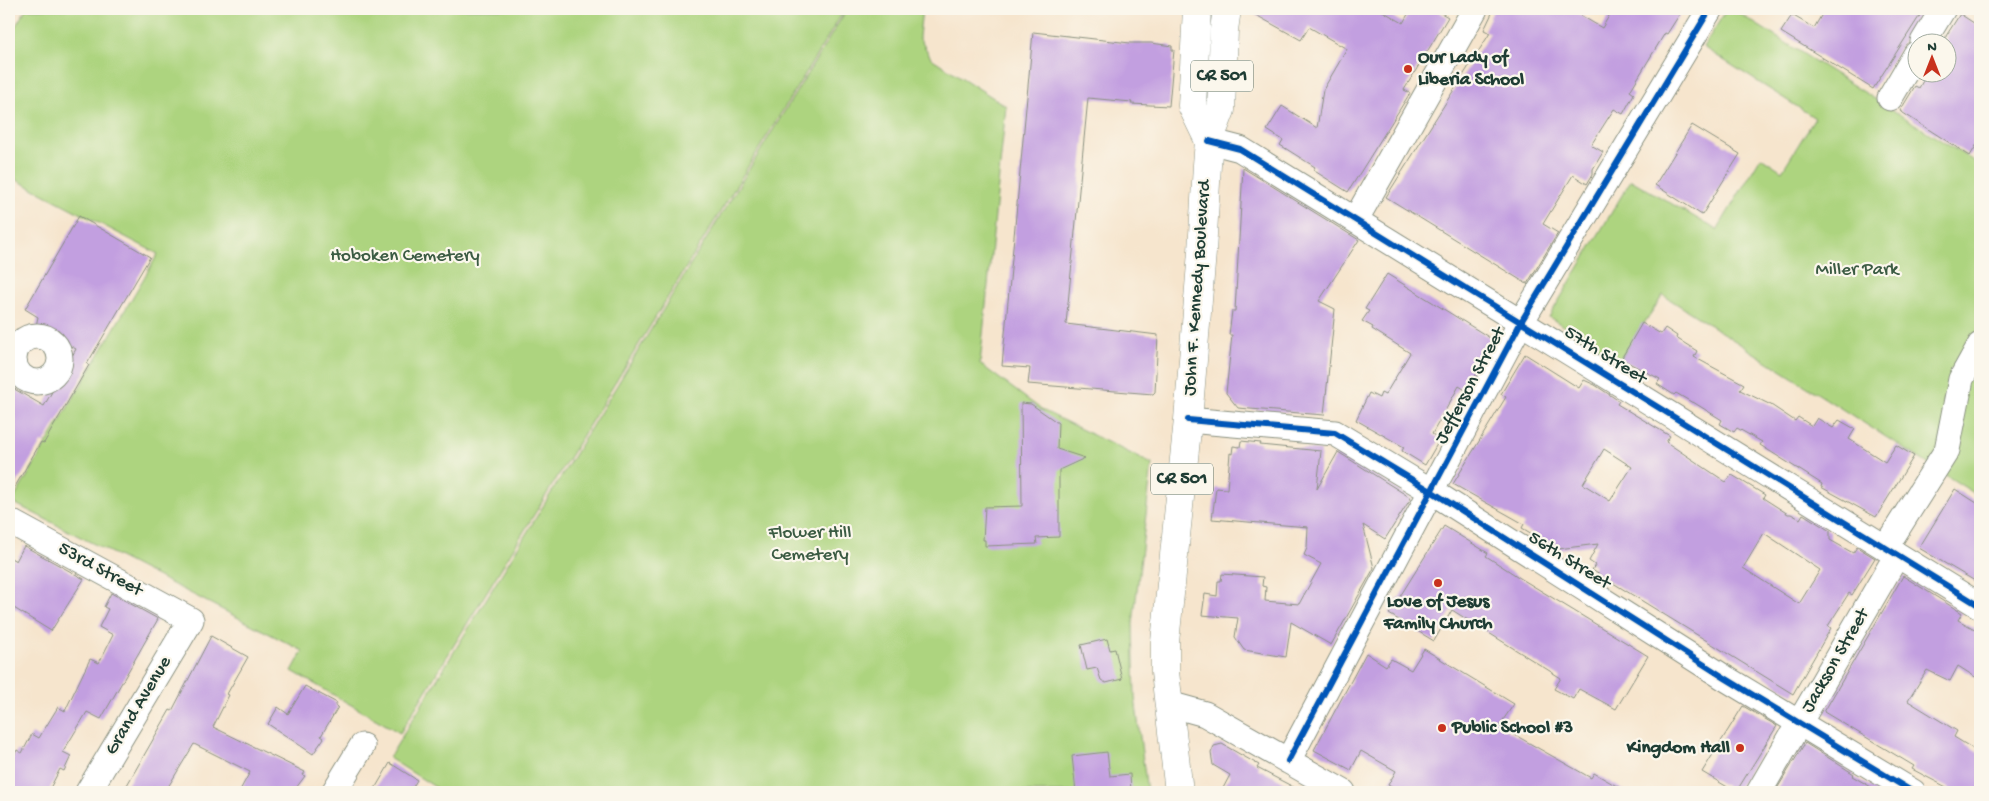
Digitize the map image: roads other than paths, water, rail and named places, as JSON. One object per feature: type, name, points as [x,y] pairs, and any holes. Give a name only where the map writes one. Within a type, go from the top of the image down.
[{"type":"main road","name":"CR 501","points":[[1197,9],[1192,106],[1209,141]]},
{"type":"main road","name":"John F. Kennedy Boulevard","points":[[1179,792],[1164,672],[1165,642],[1188,420],[1209,141],[1221,110],[1224,30],[1227,9]]},
{"type":"street","points":[[1356,219],[1475,9]]},
{"type":"street","name":"Jefferson Street","points":[[1288,761],[1521,322],[1710,9]]},
{"type":"street","points":[[1929,32],[1943,9]]},
{"type":"street","points":[[1890,98],[1906,71]]},
{"type":"street","name":"57th Street","points":[[1209,141],[1240,149],[1980,606]]},
{"type":"street","name":"Jackson Street","points":[[1759,792],[1800,723],[1947,450],[1961,379],[1980,345]]},
{"type":"street","name":"56th Street","points":[[1188,420],[1335,433],[1431,491],[1710,668],[1913,792]]},
{"type":"street","name":"53rd Street","points":[[9,521],[191,620]]},
{"type":"street","name":"Grand Avenue","points":[[88,792],[191,620]]},
{"type":"street","points":[[1169,704],[1205,714],[1343,792]]},
{"type":"street","points":[[334,792],[362,746]]},
{"type":"place","name":"Our Lady of Liberia School","points":[[1408,69]]},
{"type":"place","name":"Love of Jesus Family Church","points":[[1438,583]]},
{"type":"place","name":"Public School #3","points":[[1442,728]]},
{"type":"place","name":"Kingdom Hall","points":[[1740,748]]},
{"type":"park label","name":"Hoboken Cemetery","points":[[405,256]]},
{"type":"park label","name":"Miller Park","points":[[1857,270]]},
{"type":"park label","name":"Flower Hill Cemetery","points":[[810,544]]}]
